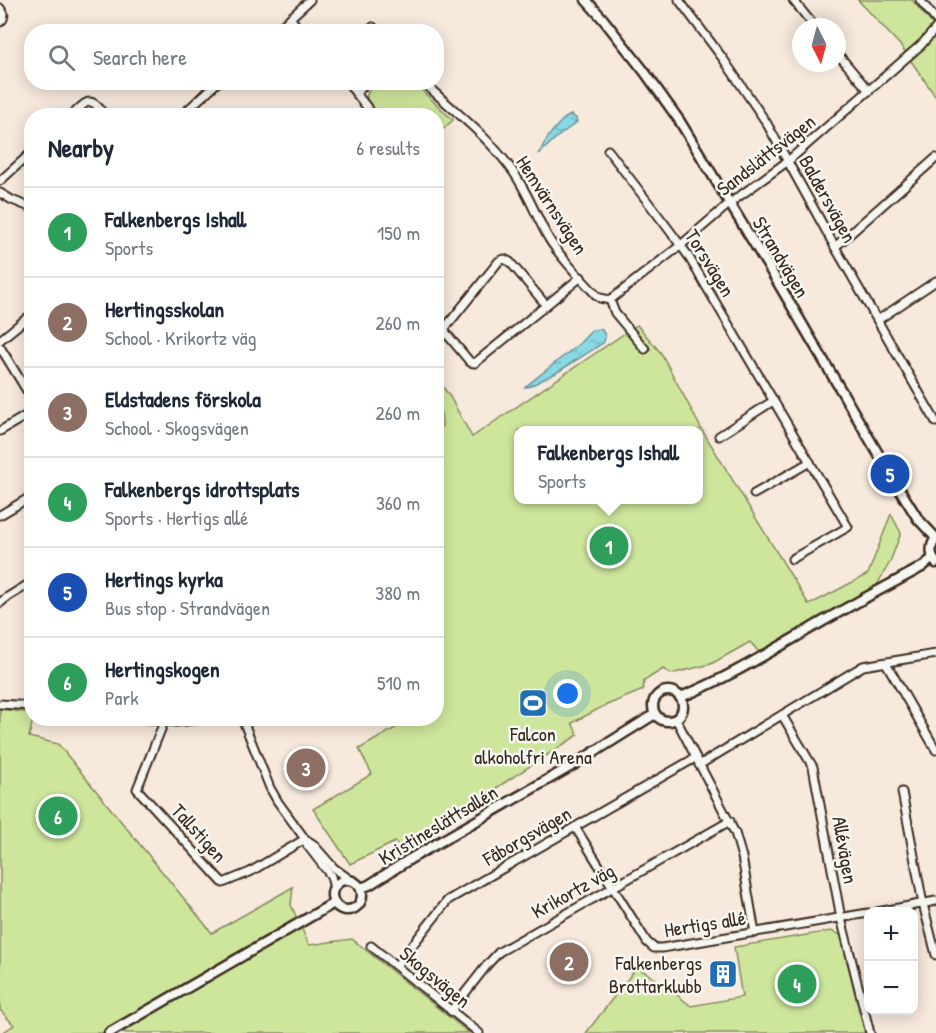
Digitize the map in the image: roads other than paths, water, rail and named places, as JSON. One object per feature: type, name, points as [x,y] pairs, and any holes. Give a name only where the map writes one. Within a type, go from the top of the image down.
[{"type":"street","points":[[284,24],[310,0]]},
{"type":"street","name":"Strandvägen","points":[[586,0],[665,99],[730,203],[890,474],[918,519],[936,538]]},
{"type":"street","name":"Baldersvägen","points":[[679,0],[724,60],[766,122],[936,422]]},
{"type":"street","points":[[793,0],[808,18]]},
{"type":"street","points":[[920,0],[936,20]]},
{"type":"street","points":[[0,8],[4,14],[0,22]]},
{"type":"street","points":[[290,18],[296,24]]},
{"type":"street","name":"Sandslättsvägen","points":[[610,300],[681,245],[730,203],[788,161],[922,44],[936,28]]},
{"type":"street","points":[[846,64],[869,91]]},
{"type":"street","points":[[189,108],[209,90]]},
{"type":"street","points":[[354,90],[368,108]]},
{"type":"street","points":[[356,93],[359,90]]},
{"type":"street","name":"Hemvärnsvägen","points":[[432,90],[488,141],[505,160],[522,183],[555,248],[597,296],[610,300],[615,313],[645,349]]},
{"type":"street","points":[[80,108],[90,101],[99,108]]},
{"type":"street","name":"Torsvägen","points":[[609,150],[681,245],[848,527],[792,559]]},
{"type":"street","points":[[835,247],[936,158]]},
{"type":"street","points":[[0,181],[24,159]]},
{"type":"street","points":[[0,193],[24,205]]},
{"type":"street","points":[[546,305],[510,262],[504,259],[499,261],[445,328],[446,333],[470,362],[476,363],[581,277]]},
{"type":"street","points":[[878,320],[936,281]]},
{"type":"street","points":[[0,340],[24,320]]},
{"type":"street","points":[[0,349],[24,386]]},
{"type":"street","points":[[719,436],[773,401]]},
{"type":"street","points":[[929,410],[936,403]]},
{"type":"street","points":[[0,431],[24,417]]},
{"type":"street","points":[[754,494],[810,462]]},
{"type":"street","points":[[0,515],[24,501]]},
{"type":"street","points":[[681,697],[744,668],[809,629],[934,561],[932,547],[936,538]]},
{"type":"street","points":[[0,603],[24,587]]},
{"type":"street","name":"Fåborgsvägen","points":[[396,966],[448,900],[575,827],[782,715],[863,666],[936,654]]},
{"type":"street","points":[[886,663],[936,750]]},
{"type":"street","points":[[665,690],[672,691],[681,697],[683,708],[676,719],[664,721],[655,714],[653,703],[659,693],[665,690]]},
{"type":"street","points":[[0,704],[24,706]]},
{"type":"street","name":"Kristineslättsallén","points":[[361,888],[575,764],[655,714]]},
{"type":"street","name":"Allévägen","points":[[782,715],[813,767],[840,918],[870,1033]]},
{"type":"street","points":[[676,719],[735,833],[742,857],[755,933]]},
{"type":"street","name":"Tallstigen","points":[[162,726],[137,789],[223,883],[250,872],[305,839]]},
{"type":"street","points":[[245,726],[278,802],[331,876],[334,903],[344,909],[355,908],[362,899],[359,885],[334,868],[313,844],[305,839]]},
{"type":"street","points":[[902,792],[923,904],[936,955]]},
{"type":"street","name":"Krikortz väg","points":[[451,1011],[499,952],[730,821]]},
{"type":"street","name":"Hertigs allé","points":[[575,827],[647,942],[654,948],[864,914]]},
{"type":"street","points":[[334,889],[341,881],[352,881]]},
{"type":"street","points":[[906,907],[936,901]]},
{"type":"street","points":[[108,1033],[334,903]]},
{"type":"street","name":"Skogsvägen","points":[[370,946],[479,1033]]},
{"type":"water","points":[[571,115],[576,118],[577,122],[539,154],[556,126]]},
{"type":"water","points":[[599,329],[604,335],[603,343],[556,373],[525,387],[580,343],[592,330]]},
{"type":"place","name":"Hertings kyrka","points":[[890,474]]},
{"type":"place","name":"Falkenbergs Ishall","points":[[609,546]]},
{"type":"place","name":"Falcon alkoholfri Arena","points":[[533,703]]},
{"type":"place","name":"Eldstadens förskola","points":[[306,768]]},
{"type":"place","name":"Hertingskogen","points":[[58,816]]},
{"type":"place","name":"Hertingsskolan","points":[[569,962]]},
{"type":"place","name":"Falkenbergs Brottarklubb","points":[[723,974]]},
{"type":"place","name":"Falkenbergs idrottsplats","points":[[797,984]]}]
